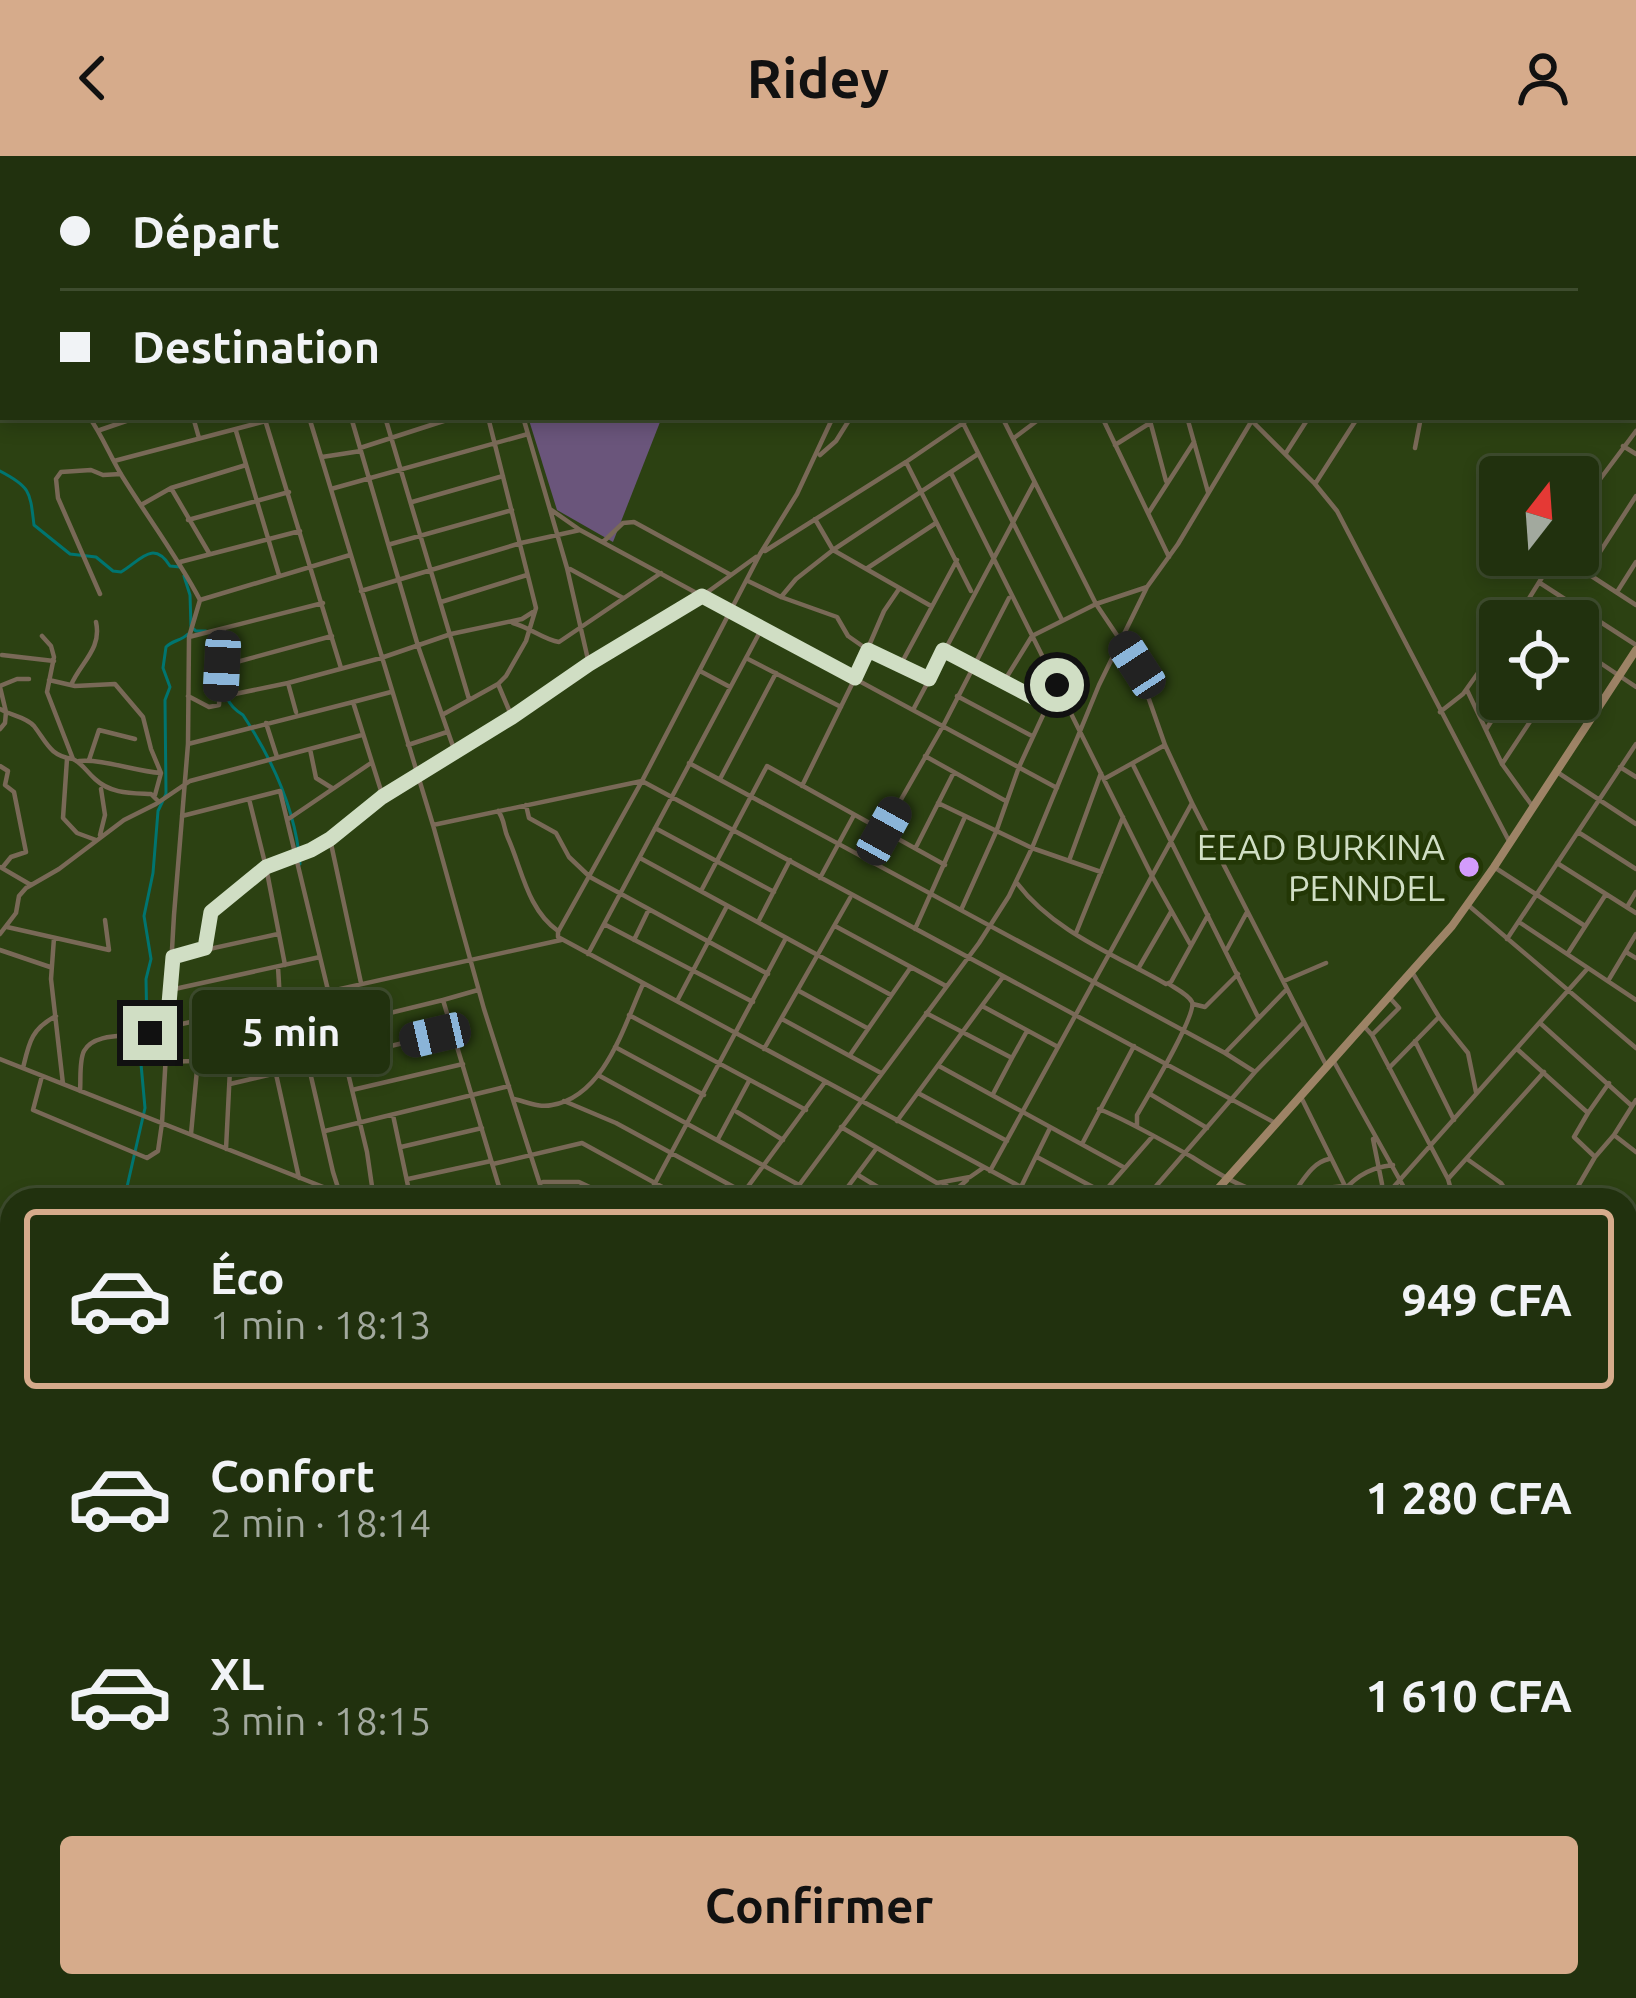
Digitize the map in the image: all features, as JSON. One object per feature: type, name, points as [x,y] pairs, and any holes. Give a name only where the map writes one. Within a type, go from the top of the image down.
[{"type":"street","points":[[42,1076],[33,1110],[147,1157],[158,1151],[188,744],[190,637],[200,600],[92,420]]},
{"type":"street","points":[[100,430],[125,420]]},
{"type":"street","points":[[195,420],[200,438]]},
{"type":"street","points":[[114,461],[274,420]]},
{"type":"street","points":[[310,420],[542,1188]]},
{"type":"street","points":[[352,420],[454,752]]},
{"type":"street","points":[[386,420],[469,698]]},
{"type":"street","points":[[421,420],[423,428]]},
{"type":"street","points":[[322,457],[446,420]]},
{"type":"street","points":[[442,715],[498,684],[518,657],[536,608],[489,420]]},
{"type":"street","points":[[524,420],[589,664]]},
{"type":"street","points":[[80,1090],[83,1055],[98,1041],[144,1035],[328,989],[529,949],[560,936],[746,580],[797,494],[832,420]]},
{"type":"street","points":[[815,459],[836,442],[849,420]]},
{"type":"street","points":[[205,948],[211,912],[266,867],[330,839],[382,797],[702,596],[968,420]]},
{"type":"street","points":[[1004,420],[1096,604],[1142,678],[1192,803],[1303,1023],[1406,1188]]},
{"type":"street","points":[[1014,438],[1038,420]]},
{"type":"street","points":[[1103,420],[1169,557]]},
{"type":"street","points":[[1114,446],[1150,420],[1167,483]]},
{"type":"street","points":[[1188,420],[1209,495]]},
{"type":"street","points":[[797,1188],[1017,883],[1079,731],[1147,587],[1252,420]]},
{"type":"street","points":[[1254,420],[1337,511],[1510,843]]},
{"type":"street","points":[[1286,454],[1307,420]]},
{"type":"street","points":[[1315,484],[1356,420]]},
{"type":"street","points":[[1415,448],[1420,420]]},
{"type":"street","points":[[266,423],[341,668]]},
{"type":"street","points":[[963,424],[1062,620]]},
{"type":"street","points":[[236,431],[279,578]]},
{"type":"street","points":[[1599,480],[1636,431]]},
{"type":"street","points":[[330,489],[528,434]]},
{"type":"street","points":[[1149,512],[1194,442]]},
{"type":"street","points":[[1623,446],[1636,454]]},
{"type":"street","points":[[781,597],[793,581],[832,550],[978,454]]},
{"type":"street","points":[[906,462],[973,594]]},
{"type":"street","points":[[141,505],[170,488],[247,465]]},
{"type":"street","points":[[100,594],[60,504],[56,478],[62,472],[91,470],[121,474]]},
{"type":"street","points":[[951,473],[1190,944]]},
{"type":"street","points":[[412,502],[503,476]]},
{"type":"street","points":[[913,710],[1034,483]]},
{"type":"street","points":[[170,488],[209,553]]},
{"type":"street","points":[[188,520],[289,491]]},
{"type":"street","points":[[1599,554],[1636,496]]},
{"type":"street","points":[[550,509],[580,530],[1057,788]]},
{"type":"street","points":[[388,544],[512,510]]},
{"type":"street","points":[[815,519],[832,550],[931,605]]},
{"type":"street","points":[[603,542],[623,523],[634,522],[731,575]]},
{"type":"street","points":[[866,569],[938,522]]},
{"type":"street","points":[[360,591],[580,530]]},
{"type":"street","points":[[180,562],[300,531]]},
{"type":"street","points":[[200,600],[350,555]]},
{"type":"street","points":[[901,664],[957,560]]},
{"type":"street","points":[[1617,592],[1636,562]]},
{"type":"street","points":[[567,568],[623,598]]},
{"type":"street","points":[[511,622],[559,642],[661,573]]},
{"type":"street","points":[[441,602],[529,574]]},
{"type":"street","points":[[1529,600],[1544,576]]},
{"type":"street","points":[[1592,576],[1636,605]]},
{"type":"street","points":[[746,580],[837,616],[848,636],[868,650],[929,679]]},
{"type":"street","points":[[1219,1188],[1468,905],[1636,648],[1540,583]]},
{"type":"street","points":[[1004,682],[1032,636],[1096,604],[1147,587]]},
{"type":"street","points":[[802,786],[884,610],[899,589]]},
{"type":"street","points":[[884,831],[1010,596]]},
{"type":"street","points":[[190,637],[323,603]]},
{"type":"street","points":[[220,698],[511,622],[536,608]]},
{"type":"street","points":[[71,685],[94,647],[95,622]]},
{"type":"street","points":[[588,954],[762,628]]},
{"type":"street","points":[[188,696],[219,706],[224,629]]},
{"type":"street","points":[[42,636],[53,650],[54,661],[46,692],[73,760],[63,818],[77,833],[98,838]]},
{"type":"street","points":[[222,666],[332,636]]},
{"type":"street","points":[[943,650],[1048,705]]},
{"type":"street","points":[[2,655],[54,661]]},
{"type":"street","points":[[746,658],[841,707]]},
{"type":"street","points":[[1599,663],[1636,687]]},
{"type":"street","points":[[700,671],[730,687]]},
{"type":"street","points":[[1440,712],[1467,690],[1479,673]]},
{"type":"street","points":[[720,779],[776,674]]},
{"type":"street","points":[[0,728],[5,723],[0,686],[28,679]]},
{"type":"street","points":[[49,680],[71,685],[115,684],[126,694],[142,717],[161,773],[157,799]]},
{"type":"street","points":[[288,683],[296,715]]},
{"type":"street","points":[[498,684],[512,717]]},
{"type":"street","points":[[961,910],[1057,685]]},
{"type":"street","points":[[1467,690],[1502,764],[1534,807]]},
{"type":"street","points":[[188,744],[391,692]]},
{"type":"street","points":[[957,695],[1033,736]]},
{"type":"street","points":[[353,702],[382,797]]},
{"type":"street","points":[[2,707],[31,722],[50,750],[73,760],[105,786],[157,799]]},
{"type":"street","points":[[1487,728],[1492,720]]},
{"type":"street","points":[[1502,764],[1531,720]]},
{"type":"street","points":[[266,723],[277,757]]},
{"type":"street","points":[[89,760],[98,730],[136,739]]},
{"type":"street","points":[[408,745],[447,732]]},
{"type":"street","points":[[0,934],[16,914],[21,892],[124,820],[195,778],[362,735]]},
{"type":"street","points":[[1508,939],[1636,744]]},
{"type":"street","points":[[1069,860],[1102,776],[1166,746]]},
{"type":"street","points":[[310,749],[316,778],[333,789]]},
{"type":"street","points":[[925,756],[1006,801]]},
{"type":"street","points":[[73,760],[161,773]]},
{"type":"street","points":[[287,820],[371,763]]},
{"type":"street","points":[[689,763],[1255,1072]]},
{"type":"street","points":[[1133,765],[1258,1017]]},
{"type":"street","points":[[0,766],[8,771],[5,785],[14,792],[26,852],[1,867],[31,885]]},
{"type":"street","points":[[700,891],[767,766],[945,865]]},
{"type":"street","points":[[1620,767],[1636,777]]},
{"type":"street","points":[[915,849],[954,772]]},
{"type":"street","points":[[1557,772],[1636,824]]},
{"type":"street","points":[[433,826],[642,781],[1277,1124]]},
{"type":"street","points":[[98,838],[105,815],[101,788]]},
{"type":"street","points":[[182,817],[280,791],[374,1188]]},
{"type":"street","points":[[249,800],[278,934],[280,1000]]},
{"type":"street","points":[[938,803],[1033,848],[1101,872]]},
{"type":"street","points":[[841,1127],[938,1183],[986,1170],[1007,1141],[1192,803]]},
{"type":"street","points":[[526,805],[529,818],[554,831],[569,857],[590,877],[768,974]]},
{"type":"street","points":[[498,811],[536,907],[560,936],[588,954],[1021,1187],[1051,1127]]},
{"type":"street","points":[[820,878],[854,815]]},
{"type":"street","points":[[1076,933],[1123,817]]},
{"type":"street","points":[[915,929],[965,818]]},
{"type":"street","points":[[655,828],[774,892]]},
{"type":"street","points":[[1578,832],[1636,869]]},
{"type":"street","points":[[330,839],[361,982]]},
{"type":"street","points":[[640,858],[891,995]]},
{"type":"street","points":[[758,922],[790,860]]},
{"type":"street","points":[[1557,863],[1636,914]]},
{"type":"street","points":[[1494,867],[1585,926]]},
{"type":"street","points":[[1017,883],[1033,903],[1076,933],[1169,984],[1193,1004],[1184,1032],[1137,1115],[1137,1128]]},
{"type":"street","points":[[1627,907],[1636,892]]},
{"type":"street","points":[[1568,952],[1606,894]]},
{"type":"street","points":[[764,1049],[851,896]]},
{"type":"street","points":[[1468,905],[1634,1043]]},
{"type":"street","points":[[677,1001],[727,906]]},
{"type":"street","points":[[634,940],[649,909]]},
{"type":"street","points":[[1227,950],[1248,909]]},
{"type":"street","points":[[1138,969],[1171,912]]},
{"type":"street","points":[[1169,984],[1208,915]]},
{"type":"street","points":[[7,927],[110,950],[105,920]]},
{"type":"street","points":[[1520,922],[1636,1000]]},
{"type":"street","points":[[604,923],[753,1002]]},
{"type":"street","points":[[835,926],[946,986]]},
{"type":"street","points":[[173,957],[278,934]]},
{"type":"street","points":[[1608,981],[1636,934]]},
{"type":"street","points":[[54,938],[50,967],[63,1084]]},
{"type":"street","points":[[653,1188],[786,938]]},
{"type":"street","points":[[0,950],[50,967]]},
{"type":"street","points":[[1626,952],[1636,958]]},
{"type":"street","points":[[170,990],[320,957]]},
{"type":"street","points":[[1284,981],[1326,963]]},
{"type":"street","points":[[850,1055],[911,967]]},
{"type":"street","points":[[1394,1188],[1588,968]]},
{"type":"street","points":[[1412,972],[1469,1057],[1477,1094]]},
{"type":"street","points":[[1193,1004],[1205,1006],[1238,974]]},
{"type":"street","points":[[897,1121],[1003,977]]},
{"type":"street","points":[[514,1099],[543,1106],[564,1101],[585,1088],[615,1046],[643,983]]},
{"type":"street","points":[[1225,1053],[1287,989]]},
{"type":"street","points":[[166,1062],[198,1059],[479,990]]},
{"type":"street","points":[[799,991],[867,1028]]},
{"type":"street","points":[[1372,1035],[1399,1008],[1390,998]]},
{"type":"street","points":[[443,1000],[500,1188]]},
{"type":"street","points":[[983,1006],[1058,1048]]},
{"type":"street","points":[[926,1013],[1012,1058]]},
{"type":"street","points":[[629,1015],[806,1110]]},
{"type":"street","points":[[23,1068],[33,1035],[56,1016]]},
{"type":"street","points":[[1389,1068],[1439,1017]]},
{"type":"street","points":[[782,1019],[881,1073]]},
{"type":"street","points":[[191,1135],[198,1020]]},
{"type":"street","points":[[1155,1188],[1303,1023]]},
{"type":"street","points":[[1540,1023],[1634,1103],[1577,1188]]},
{"type":"street","points":[[1364,1026],[1451,1188]]},
{"type":"street","points":[[993,1094],[1027,1030]]},
{"type":"street","points":[[230,1084],[454,1031]]},
{"type":"street","points":[[301,1033],[338,1188]]},
{"type":"street","points":[[1415,1041],[1454,1120]]},
{"type":"street","points":[[615,1046],[704,1095]]},
{"type":"street","points":[[1082,1144],[1134,1046]]},
{"type":"street","points":[[226,1149],[231,1049]]},
{"type":"street","points":[[1517,1049],[1588,1113]]},
{"type":"street","points":[[0,1059],[325,1188]]},
{"type":"street","points":[[352,1090],[463,1064]]},
{"type":"street","points":[[939,1066],[1125,1168]]},
{"type":"street","points":[[1448,1179],[1544,1072]]},
{"type":"street","points":[[277,1074],[299,1178]]},
{"type":"street","points":[[598,1075],[799,1185]]},
{"type":"street","points":[[718,1139],[749,1080]]},
{"type":"street","points":[[746,1188],[825,1082]]},
{"type":"street","points":[[1594,1157],[1574,1138],[1609,1084]]},
{"type":"street","points":[[325,1131],[509,1086]]},
{"type":"street","points":[[918,1093],[1007,1141]]},
{"type":"street","points":[[1150,1094],[1207,1128]]},
{"type":"street","points":[[1300,1097],[1345,1186]]},
{"type":"street","points":[[564,1101],[736,1188]]},
{"type":"street","points":[[1099,1109],[1252,1188]]},
{"type":"street","points":[[735,1110],[783,1140]]},
{"type":"street","points":[[393,1115],[409,1188]]},
{"type":"street","points":[[401,1147],[482,1128]]},
{"type":"street","points":[[1372,1134],[1382,1188]]},
{"type":"street","points":[[1614,1135],[1636,1152]]},
{"type":"street","points":[[1107,1188],[1152,1137]]},
{"type":"street","points":[[408,1179],[580,1143],[663,1188]]},
{"type":"street","points":[[847,1188],[876,1149]]},
{"type":"street","points":[[1037,1156],[1094,1188]]},
{"type":"street","points":[[1296,1188],[1313,1167],[1330,1159]]},
{"type":"street","points":[[1467,1159],[1504,1188]]},
{"type":"street","points":[[1325,1188],[1345,1186],[1367,1169],[1393,1165]]},
{"type":"street","points":[[857,1174],[880,1188]]},
{"type":"street","points":[[958,1188],[970,1177]]},
{"type":"street","points":[[541,1182],[579,1182],[592,1188]]},
{"type":"street","points":[[943,1183],[949,1188]]},
{"type":"shaded area","points":[[529,420],[661,420],[613,542],[557,510]]},
{"type":"waterway","points":[[0,471],[27,492],[34,525],[70,554],[96,557],[121,572],[152,553],[180,567]]},
{"type":"waterway","points":[[184,576],[191,627],[206,631]]},
{"type":"waterway","points":[[216,631],[227,643],[223,664]]},
{"type":"waterway","points":[[127,1188],[145,1108],[141,1064],[151,959],[144,916],[158,811],[166,794],[165,700],[170,687],[163,668],[166,647],[188,634]]},
{"type":"waterway","points":[[224,673],[229,702],[254,732],[281,786],[300,864]]},
{"type":"place","name":"EEAD BURKINA PENNDEL","points":[[1469,867]]},
{"type":"route","points":[[150,1033],[167,1027],[173,957],[205,948],[211,912],[230,895],[266,867],[330,839],[382,797],[702,596],[855,678],[868,650],[929,679],[943,650],[1048,705],[1057,685]]}]
